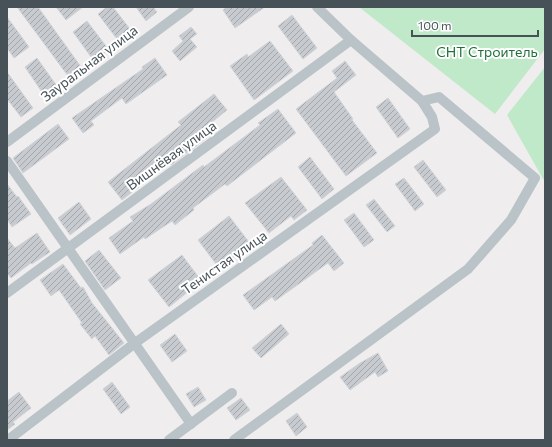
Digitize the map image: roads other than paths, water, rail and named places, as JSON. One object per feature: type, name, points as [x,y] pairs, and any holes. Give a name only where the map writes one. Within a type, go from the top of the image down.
[{"type":"street","name":"Зауральная улица","points":[[7,142],[189,7]]},
{"type":"street","points":[[234,440],[468,269],[511,220],[535,178],[439,97],[422,101],[351,40],[317,7]]},
{"type":"street","name":"Вишнёвая улица","points":[[7,293],[351,40]]},
{"type":"street","name":"Тенистая улица","points":[[8,440],[135,343],[435,129],[432,117],[422,101]]},
{"type":"street","points":[[7,161],[191,424]]},
{"type":"street","points":[[169,440],[232,393]]},
{"type":"park label","name":"СНТ Строитель","points":[[487,51]]}]
